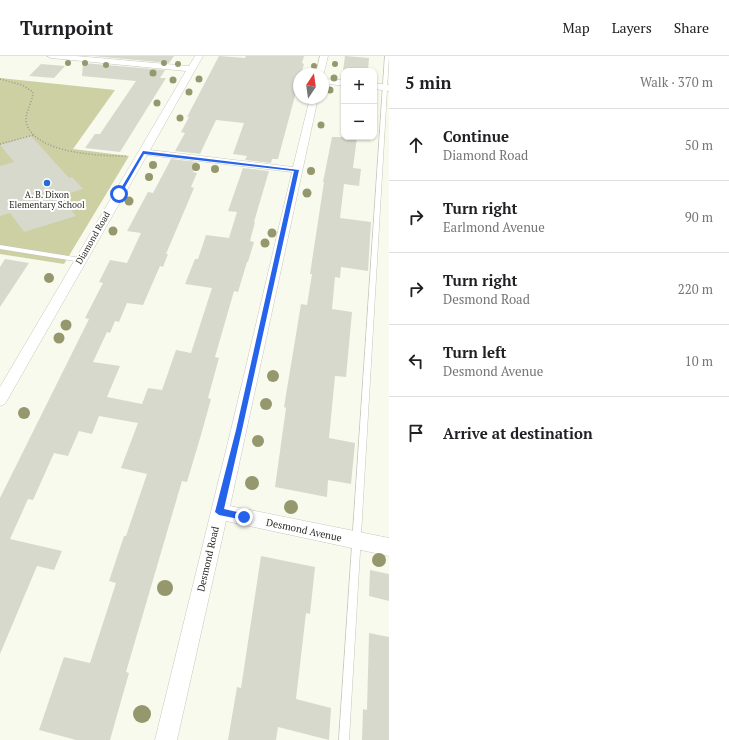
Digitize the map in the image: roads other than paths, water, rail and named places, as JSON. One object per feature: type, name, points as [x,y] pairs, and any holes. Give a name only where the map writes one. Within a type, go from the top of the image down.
[{"type":"street","points":[[51,56],[191,69]]},
{"type":"street","name":"Diamond Road","points":[[0,400],[199,56]]},
{"type":"street","points":[[321,68],[324,56]]},
{"type":"street","points":[[329,82],[341,83]]},
{"type":"street","points":[[377,86],[387,87]]},
{"type":"street","name":"Desmond Road","points":[[166,740],[239,430],[313,104]]},
{"type":"street","points":[[143,152],[297,170]]},
{"type":"street","name":"Desmond Avenue","points":[[219,512],[389,547]]},
{"type":"lane","points":[[344,740],[387,87],[387,56]]},
{"type":"lane","points":[[0,247],[81,260]]},
{"type":"place","name":"A. B. Dixon Elementary School","points":[[47,183]]}]
